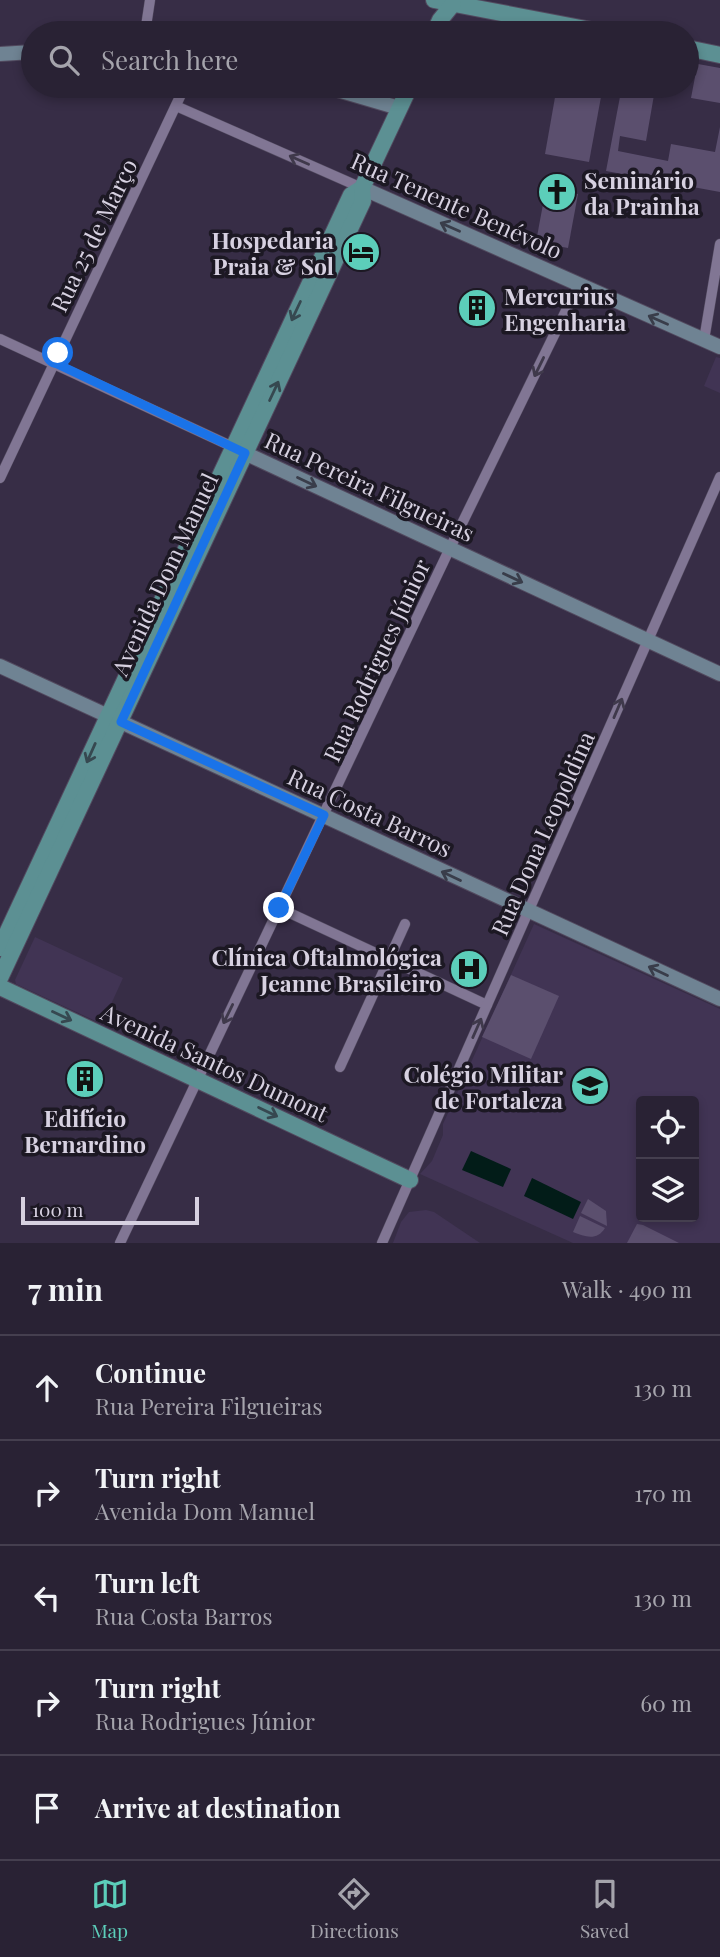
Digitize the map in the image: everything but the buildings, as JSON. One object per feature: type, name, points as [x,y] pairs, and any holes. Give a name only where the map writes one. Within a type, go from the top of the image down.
[{"type":"main road","points":[[439,21],[445,1],[546,21]]},
{"type":"main road","points":[[699,51],[720,55]]},
{"type":"main road","name":"Avenida Dom Manuel","points":[[0,978],[114,719],[239,450],[351,195],[362,188],[404,98]]},
{"type":"main road","name":"Avenida Dom Manuel","points":[[0,948],[114,719]]},
{"type":"main road","name":"Avenida Santos Dumont","points":[[0,987],[410,1180]]},
{"type":"street","points":[[147,21],[150,0]]},
{"type":"street","points":[[0,54],[21,53]]},
{"type":"street","name":"Rua 25 de Março","points":[[0,478],[180,98]]},
{"type":"street","points":[[367,98],[399,107]]},
{"type":"street","name":"Rua Tenente Benévolo","points":[[176,106],[720,347]]},
{"type":"street","points":[[704,340],[720,244]]},
{"type":"street","name":"Rua Rodrigues Júnior","points":[[120,1243],[450,548],[579,284]]},
{"type":"street","name":"Rua Pereira Filgueiras","points":[[0,338],[720,674]]},
{"type":"street","name":"Rua Dona Leopoldina","points":[[382,1243],[720,477]]},
{"type":"street","name":"Rua Costa Barros","points":[[0,666],[720,999]]},
{"type":"street","points":[[279,908],[487,1005]]},
{"type":"street","points":[[340,1067],[405,924]]},
{"type":"shaded area","points":[[699,64],[720,68],[720,103],[691,98],[699,98]]},
{"type":"shaded area","points":[[555,98],[601,98],[589,162],[545,154]]},
{"type":"shaded area","points":[[620,98],[653,98],[646,141],[620,136],[618,151],[668,161],[671,144],[715,152],[720,127],[720,192],[606,171]]},
{"type":"shaded area","points":[[546,188],[578,194],[568,248],[536,242]]},
{"type":"shaded area","points":[[716,357],[720,358],[720,393],[704,386]]},
{"type":"shaded area","name":"Colégio Militar de Fortaleza","points":[[534,924],[720,1009],[720,1243],[573,1243],[420,1174],[432,1161],[443,1135],[443,1124]]},
{"type":"shaded area","points":[[35,937],[123,978],[102,1024],[16,984],[15,980]]},
{"type":"shaded area","points":[[511,975],[559,996],[531,1059],[482,1037]]},
{"type":"shaded area","points":[[471,1151],[511,1169],[503,1187],[462,1170]]},
{"type":"shaded area","points":[[532,1178],[581,1202],[573,1219],[524,1196]]},
{"type":"shaded area","points":[[588,1199],[606,1211],[607,1226],[581,1213]]},
{"type":"shaded area","points":[[409,1212],[434,1212],[480,1243],[393,1243],[401,1222]]},
{"type":"shaded area","points":[[580,1216],[605,1228],[595,1236],[573,1232]]},
{"type":"shaded area","points":[[637,1224],[643,1225],[679,1243],[627,1243]]},
{"type":"place","name":"Seminário da Prainha","points":[[557,192]]},
{"type":"place","name":"Hospedaria Praia & Sol","points":[[361,252]]},
{"type":"place","name":"Mercurius Engenharia","points":[[477,308]]},
{"type":"place","name":"Clínica Oftalmológica Jeanne Brasileiro","points":[[469,969]]},
{"type":"place","name":"Edifício Bernardino","points":[[85,1079]]},
{"type":"place","name":"Colégio Militar de Fortaleza","points":[[590,1086]]},
{"type":"route","points":[[58,353],[53,362],[245,453],[121,722],[324,815],[279,908]]}]
